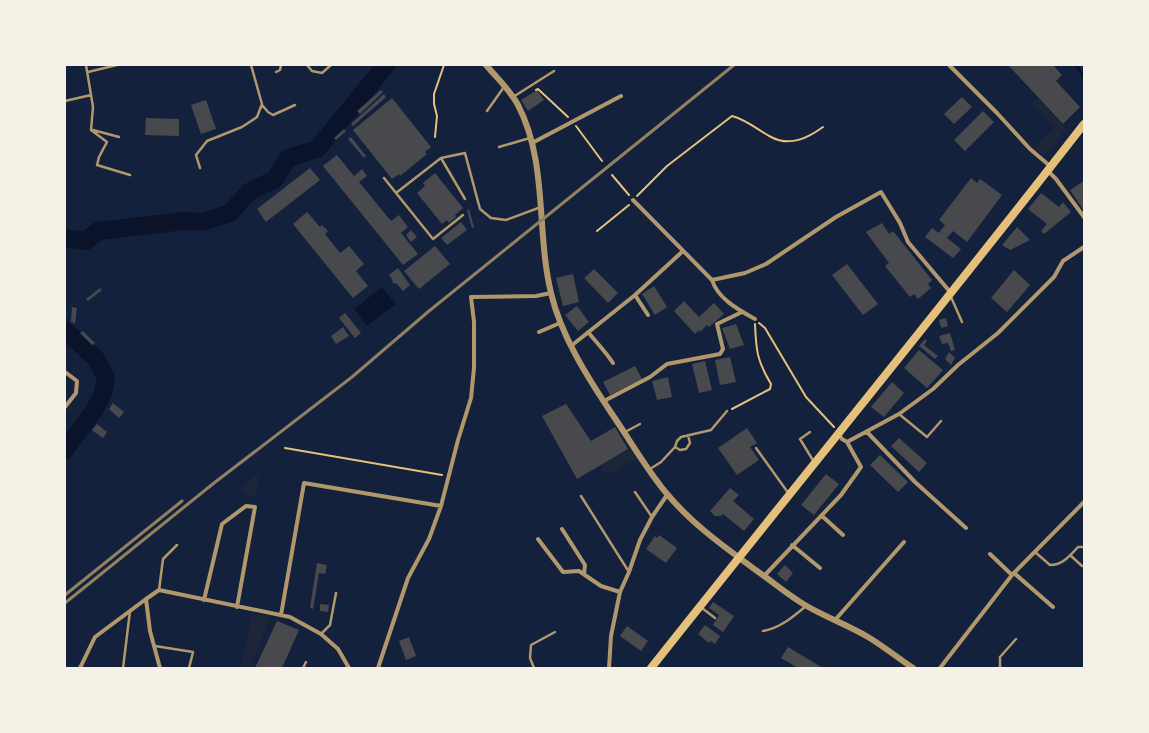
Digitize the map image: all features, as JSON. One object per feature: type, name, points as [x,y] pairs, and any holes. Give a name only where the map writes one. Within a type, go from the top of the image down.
[{"type":"main road","points":[[651,668],[1084,124]]},
{"type":"street","points":[[486,65],[513,98],[526,122],[532,140],[541,196],[543,248],[551,293],[560,323],[571,346],[604,401],[667,495],[693,521],[738,557],[806,606],[868,637],[913,668]]},
{"type":"street","points":[[948,65],[996,112],[1049,168],[1084,217]]},
{"type":"street","points":[[532,140],[572,122],[621,96]]},
{"type":"street","points":[[712,280],[745,273],[766,264],[836,217],[881,192],[900,223],[908,242],[950,294]]},
{"type":"street","points":[[633,200],[712,280],[713,285],[725,300],[755,319]]},
{"type":"street","points":[[847,442],[899,414],[933,389],[958,365],[998,333],[1054,277],[1063,261],[1084,247]]},
{"type":"street","points":[[571,346],[635,295],[683,251]]},
{"type":"street","points":[[378,668],[408,578],[429,539],[441,506],[458,440],[471,398],[474,368],[474,322],[471,297],[536,296],[551,293]]},
{"type":"street","points":[[635,295],[648,315]]},
{"type":"street","points":[[604,401],[650,377],[667,364],[720,354],[723,349],[717,324],[742,312]]},
{"type":"street","points":[[539,332],[560,323]]},
{"type":"street","points":[[588,332],[600,348],[604,349],[613,363]]},
{"type":"street","points":[[65,372],[77,381],[76,393],[65,407]]},
{"type":"street","points":[[867,432],[915,482],[966,528]]},
{"type":"street","points":[[764,576],[792,545],[841,496],[861,467],[847,442],[842,439],[838,433]]},
{"type":"street","points":[[281,615],[304,483],[441,506]]},
{"type":"street","points":[[609,668],[611,636],[620,592],[629,572],[640,540],[652,517],[667,495]]},
{"type":"street","points":[[940,668],[1013,574],[1084,502]]},
{"type":"street","points":[[204,600],[222,524],[246,506],[254,507],[237,607]]},
{"type":"street","points":[[822,516],[843,536]]},
{"type":"street","points":[[562,529],[585,564],[584,574]]},
{"type":"street","points":[[538,539],[563,572],[579,571],[601,586],[620,592]]},
{"type":"street","points":[[835,620],[904,542]]},
{"type":"street","points":[[792,545],[820,568]]},
{"type":"street","points":[[990,554],[1054,607]]},
{"type":"street","points":[[80,668],[95,637],[159,590],[290,617],[321,634],[338,649],[349,668]]},
{"type":"street","points":[[146,600],[150,631],[160,668]]},
{"type":"lane","points":[[86,65],[93,107],[91,130]]},
{"type":"lane","points":[[88,72],[117,65]]},
{"type":"lane","points":[[251,65],[262,104],[268,112],[273,115],[295,105]]},
{"type":"lane","points":[[276,72],[280,70],[281,65]]},
{"type":"lane","points":[[307,65],[312,71],[322,73],[331,65]]},
{"type":"lane","points":[[513,98],[554,71]]},
{"type":"lane","points":[[487,111],[504,86]]},
{"type":"lane","points":[[65,101],[91,96]]},
{"type":"lane","points":[[200,168],[196,155],[207,141],[242,127],[257,117],[262,104]]},
{"type":"lane","points":[[91,130],[119,136]]},
{"type":"lane","points":[[91,130],[108,142],[99,157],[97,164],[130,175]]},
{"type":"lane","points":[[499,147],[532,140]]},
{"type":"lane","points":[[396,193],[441,158],[466,153],[480,209],[490,218],[506,220],[541,207]]},
{"type":"lane","points":[[441,158],[465,199]]},
{"type":"lane","points":[[384,178],[433,239],[463,215]]},
{"type":"lane","points":[[950,294],[962,322]]},
{"type":"lane","points":[[650,470],[661,462],[675,447],[677,441],[681,437],[711,430],[727,411]]},
{"type":"lane","points":[[899,414],[927,437],[941,421]]},
{"type":"lane","points":[[625,432],[640,424]]},
{"type":"lane","points":[[810,432],[800,439],[815,463]]},
{"type":"lane","points":[[675,447],[680,450],[686,449],[690,443],[688,435]]},
{"type":"lane","points":[[756,448],[789,495]]},
{"type":"lane","points":[[635,492],[652,517]]},
{"type":"lane","points":[[581,496],[629,572]]},
{"type":"lane","points":[[159,590],[164,559],[177,545]]},
{"type":"lane","points":[[1035,551],[1050,565],[1057,565],[1078,547],[1084,547]]},
{"type":"lane","points":[[1070,555],[1082,566],[1084,566]]},
{"type":"lane","points":[[321,634],[330,625],[336,593]]},
{"type":"lane","points":[[700,606],[715,618]]},
{"type":"lane","points":[[764,631],[774,629],[794,617],[806,606]]},
{"type":"lane","points":[[123,668],[130,611]]},
{"type":"lane","points":[[534,668],[530,658],[531,645],[555,632]]},
{"type":"lane","points":[[1000,668],[1000,658],[1016,639]]},
{"type":"lane","points":[[155,646],[193,652],[190,668]]},
{"type":"lane","points":[[303,668],[306,662]]},
{"type":"path","points":[[435,137],[437,116],[434,104],[434,94],[444,65]]},
{"type":"path","points":[[531,93],[538,89],[572,122],[602,161]]},
{"type":"path","points":[[598,231],[627,207],[667,166],[732,116],[741,118],[772,138],[786,141],[801,140],[812,136],[824,127]]},
{"type":"path","points":[[612,175],[633,200]]},
{"type":"path","points":[[755,319],[765,328],[806,397],[838,433]]},
{"type":"path","points":[[727,411],[770,389],[771,384],[764,373],[757,353],[755,319]]},
{"type":"path","points":[[285,448],[449,476]]},
{"type":"shaded area","points":[[1038,98],[1066,129],[1046,154],[1033,148],[1054,128],[1033,103]]},
{"type":"shaded area","points":[[382,287],[396,304],[367,326],[354,309]]},
{"type":"shaded area","points":[[631,449],[637,458],[606,475],[601,465]]},
{"type":"shaded area","points":[[259,473],[256,496],[250,495],[248,497],[241,488]]},
{"type":"shaded area","points":[[252,614],[271,617],[249,668],[239,668],[244,656]]},
{"type":"building","points":[[1008,65],[1053,65],[1062,75],[1056,81],[1080,107],[1063,124]]},
{"type":"building","points":[[381,90],[383,92],[360,114],[357,111]]},
{"type":"building","points":[[537,90],[544,100],[528,111],[521,100]]},
{"type":"building","points":[[384,94],[386,97],[353,126],[351,124]]},
{"type":"building","points":[[962,97],[972,107],[954,124],[944,114]]},
{"type":"building","points":[[392,98],[431,147],[425,152],[427,154],[400,176],[399,174],[392,179],[353,130]]},
{"type":"building","points":[[206,100],[216,129],[201,134],[191,105]]},
{"type":"building","points":[[983,111],[994,122],[965,151],[954,140]]},
{"type":"building","points":[[146,118],[179,119],[179,136],[145,135]]},
{"type":"building","points":[[344,129],[346,131],[336,140],[334,138]]},
{"type":"building","points":[[351,137],[366,156],[364,158],[348,139]]},
{"type":"building","points":[[337,155],[354,176],[362,169],[367,176],[359,182],[391,221],[399,215],[408,227],[401,233],[418,254],[403,265],[323,166]]},
{"type":"building","points":[[310,168],[320,180],[266,222],[257,209]]},
{"type":"building","points":[[435,173],[463,208],[449,223],[447,220],[442,224],[417,193],[425,186],[423,183]]},
{"type":"building","points":[[971,178],[977,183],[980,179],[1002,195],[967,242],[953,231],[947,238],[961,249],[953,258],[925,237],[932,228],[939,233],[945,225],[939,220]]},
{"type":"building","points":[[1084,181],[1084,211],[1070,190]]},
{"type":"building","points":[[1041,193],[1059,207],[1063,202],[1071,212],[1044,234],[1041,231],[1047,224],[1028,209]]},
{"type":"building","points":[[469,209],[474,227],[472,228],[467,210]]},
{"type":"building","points":[[307,212],[320,227],[322,225],[328,231],[325,234],[340,253],[349,246],[364,264],[356,271],[368,286],[353,298],[293,224]]},
{"type":"building","points":[[461,222],[467,230],[447,245],[441,238]]},
{"type":"building","points":[[882,223],[889,234],[893,231],[932,280],[928,284],[931,288],[918,299],[914,294],[910,297],[885,266],[889,263],[866,232]]},
{"type":"building","points":[[1017,227],[1030,240],[1010,250],[1002,245]]},
{"type":"building","points":[[411,230],[417,237],[411,242],[406,235]]},
{"type":"building","points":[[435,246],[450,264],[419,289],[404,271]]},
{"type":"building","points":[[847,264],[878,304],[863,315],[832,275]]},
{"type":"building","points":[[398,268],[410,285],[403,291],[396,283],[395,284],[392,282],[393,281],[389,275]]},
{"type":"building","points":[[594,269],[618,293],[608,303],[584,278]]},
{"type":"building","points":[[1014,270],[1030,285],[1007,312],[991,298]]},
{"type":"building","points":[[573,274],[579,302],[563,306],[556,278]]},
{"type":"building","points":[[654,286],[667,307],[655,315],[642,294]]},
{"type":"building","points":[[100,288],[102,290],[88,301],[86,299]]},
{"type":"building","points":[[684,301],[699,317],[714,303],[724,314],[709,327],[707,325],[700,332],[699,330],[695,334],[674,311]]},
{"type":"building","points":[[577,306],[589,322],[578,331],[565,315]]},
{"type":"building","points":[[72,307],[77,308],[75,323],[71,322]]},
{"type":"building","points":[[345,313],[361,333],[355,338],[339,318]]},
{"type":"building","points":[[946,318],[948,326],[941,328],[939,320]]},
{"type":"building","points":[[736,324],[744,345],[730,349],[722,328]]},
{"type":"building","points":[[343,327],[349,336],[336,344],[331,336]]},
{"type":"building","points":[[83,331],[95,343],[92,345],[80,333]]},
{"type":"building","points":[[950,333],[955,350],[951,351],[948,343],[942,344],[939,336]]},
{"type":"building","points":[[925,339],[927,341],[924,345],[938,356],[935,359],[919,346]]},
{"type":"building","points":[[919,350],[943,370],[927,388],[904,368]]},
{"type":"building","points":[[949,352],[955,358],[951,365],[945,359]]},
{"type":"building","points":[[730,357],[736,382],[720,385],[715,360]]},
{"type":"building","points":[[705,361],[712,390],[699,393],[692,364]]},
{"type":"building","points":[[635,366],[642,379],[610,395],[603,382]]},
{"type":"building","points":[[668,377],[672,397],[657,400],[652,381]]},
{"type":"building","points":[[892,382],[904,393],[884,417],[871,407]]},
{"type":"building","points":[[113,403],[124,412],[119,418],[109,409]]},
{"type":"building","points":[[566,404],[591,441],[615,427],[628,449],[577,479],[542,416]]},
{"type":"building","points":[[97,424],[107,432],[103,438],[92,430]]},
{"type":"building","points":[[747,428],[757,443],[750,447],[759,460],[737,475],[718,448]]},
{"type":"building","points":[[899,438],[927,463],[919,472],[891,446]]},
{"type":"building","points":[[880,455],[908,482],[898,492],[870,465]]},
{"type":"building","points":[[826,474],[839,484],[814,515],[801,505]]},
{"type":"building","points":[[730,488],[739,495],[733,501],[754,519],[744,531],[723,514],[721,516],[715,516],[710,511]]},
{"type":"building","points":[[659,535],[677,548],[666,563],[646,549],[655,536],[657,538]]},
{"type":"building","points":[[317,563],[327,565],[325,574],[319,573],[313,609],[310,608]]},
{"type":"building","points":[[785,565],[793,573],[786,582],[777,574]]},
{"type":"building","points":[[713,602],[734,616],[723,632],[713,625],[719,615],[709,608]]},
{"type":"building","points":[[320,604],[329,605],[328,612],[320,611]]},
{"type":"building","points":[[277,621],[299,630],[282,668],[255,668]]},
{"type":"building","points":[[705,625],[720,636],[715,644],[711,641],[709,643],[698,634]]},
{"type":"building","points":[[627,626],[648,641],[641,651],[620,636]]},
{"type":"building","points":[[409,637],[416,656],[406,660],[399,641]]},
{"type":"building","points":[[788,647],[823,668],[798,668],[781,658]]},
{"type":"waterway","points":[[65,238],[86,241],[98,231],[184,221],[203,222],[230,213],[249,192],[275,179],[288,158],[317,149],[386,65]]},
{"type":"waterway","points":[[1076,65],[1084,77]]},
{"type":"waterway","points":[[65,330],[96,359],[106,378],[103,394],[93,412],[65,450]]},
{"type":"railway","points":[[65,603],[214,483],[352,377],[429,311],[734,65]]},
{"type":"railway","points":[[65,595],[182,501]]}]
